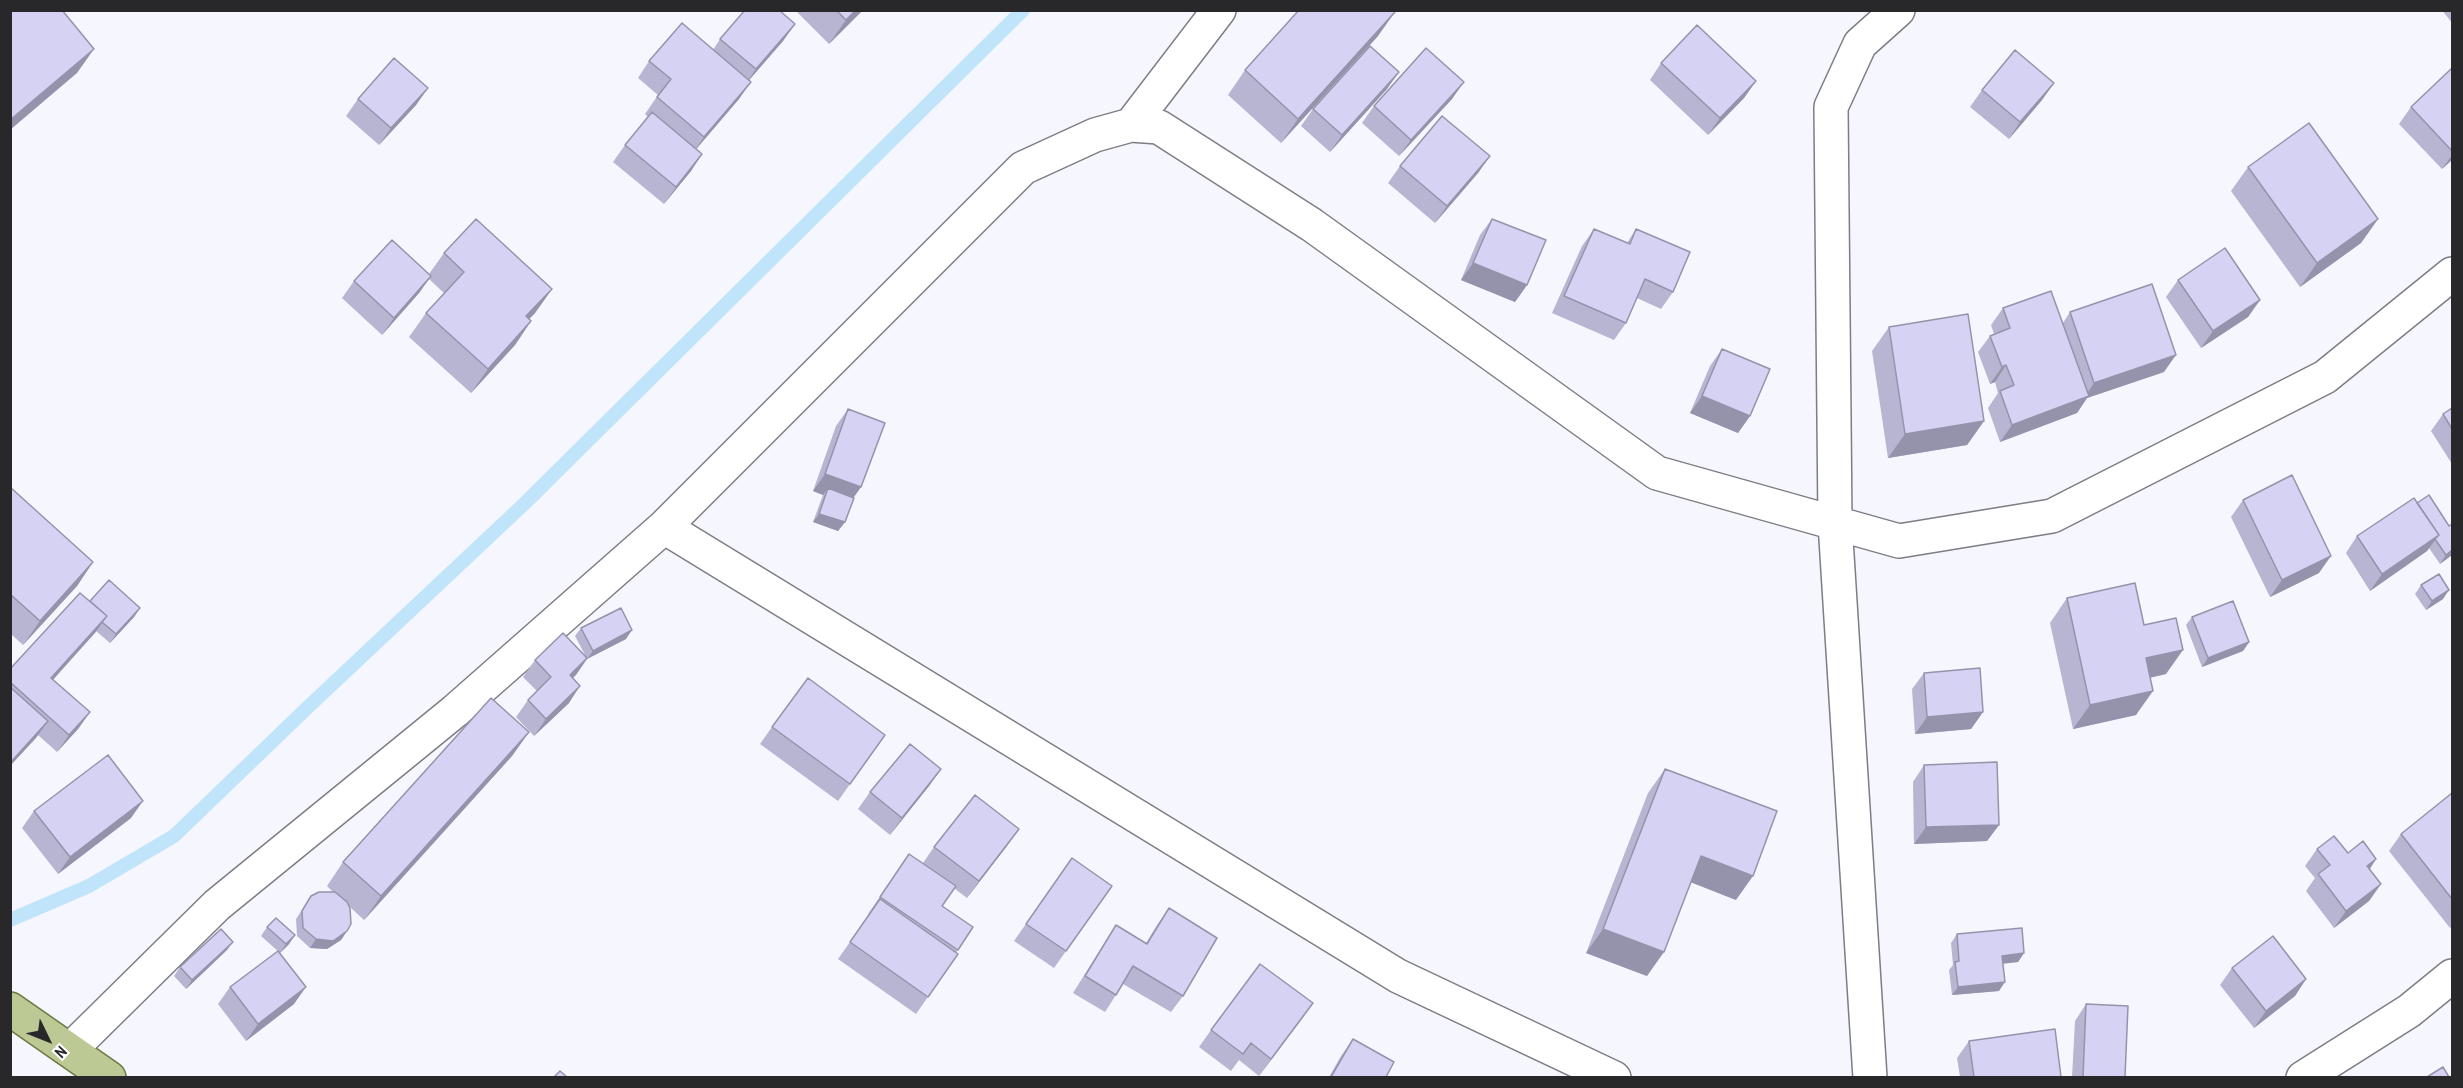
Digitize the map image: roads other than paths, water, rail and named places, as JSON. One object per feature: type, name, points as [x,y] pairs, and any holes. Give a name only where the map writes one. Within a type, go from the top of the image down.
[{"type":"main road","points":[[14,1017],[70,1050],[109,1077]]},
{"type":"street","points":[[1131,125],[1219,10]]},
{"type":"street","points":[[1870,1077],[1835,523],[1831,106],[1860,44],[1898,10]]},
{"type":"street","points":[[70,1050],[217,906],[455,711],[664,527],[1023,168],[1095,135],[1131,125],[1159,127],[1312,225],[1657,473],[1899,541],[2052,516],[2325,377],[2452,274]]},
{"type":"street","points":[[664,527],[1398,976],[1614,1077]]},
{"type":"street","points":[[2303,1077],[2409,1011],[2452,976]]},
{"type":"waterway","points":[[10,920],[89,886],[174,836],[524,504],[1023,10]]}]
